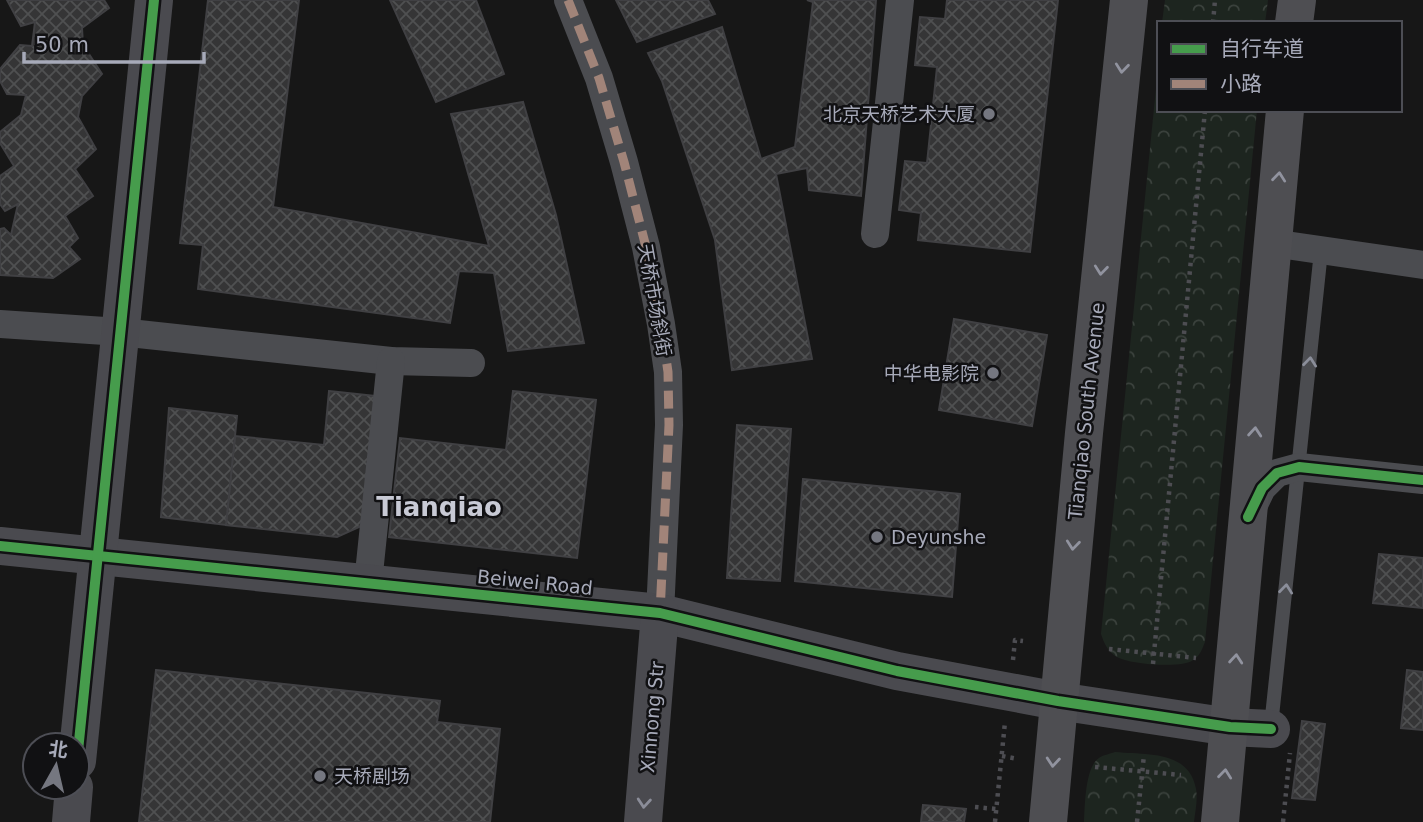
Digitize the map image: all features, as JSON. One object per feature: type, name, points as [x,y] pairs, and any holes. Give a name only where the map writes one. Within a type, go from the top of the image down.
[{"type":"main road","name":"Tianqiao South Avenue","points":[[1048,822],[1084,433],[1129,0]]},
{"type":"main road","points":[[1294,21],[1297,0]]},
{"type":"main road","points":[[1220,822],[1285,112]]},
{"type":"street","points":[[80,731],[154,0]]},
{"type":"street","name":"天桥市场斜街","points":[[568,0],[598,78],[624,162],[646,247],[661,324],[668,372],[669,425],[660,613]]},
{"type":"street","points":[[875,234],[900,0]]},
{"type":"street","points":[[1272,243],[1423,265]]},
{"type":"street","points":[[0,324],[120,331],[391,361],[471,363]]},
{"type":"street","points":[[368,583],[391,361]]},
{"type":"street","points":[[1248,517],[1262,488],[1277,473],[1299,467],[1423,481]]},
{"type":"street","name":"Beiwei Road","points":[[0,546],[660,613],[897,671],[1058,701],[1230,727],[1270,729]]},
{"type":"street","name":"Xinnong Str","points":[[643,822],[660,613]]},
{"type":"street","points":[[71,822],[73,801]]},
{"type":"lane","points":[[1270,729],[1321,251]]},
{"type":"path","points":[[1213,21],[1215,0]]},
{"type":"path","points":[[1153,664],[1205,112]]},
{"type":"path","points":[[1013,660],[1015,640],[1023,641]]},
{"type":"path","points":[[1109,649],[1196,658]]},
{"type":"path","points":[[995,822],[1005,721]]},
{"type":"path","points":[[1137,822],[1144,755]]},
{"type":"path","points":[[1002,756],[1018,759]]},
{"type":"path","points":[[1095,766],[1181,775]]},
{"type":"path","points":[[975,807],[996,809]]},
{"type":"green space","points":[[1165,0],[1268,0],[1265,21],[1162,21]]},
{"type":"green space","points":[[1157,79],[1157,112],[1257,112],[1205,642],[1193,660],[1167,665],[1123,660],[1111,653],[1101,634]]},
{"type":"green space","points":[[1115,752],[1164,757],[1185,767],[1192,776],[1196,789],[1194,822],[1084,822],[1087,787],[1094,763],[1099,758]]},
{"type":"building","points":[[7,0],[104,0],[109,8],[82,28],[83,45],[102,74],[82,96],[78,117],[96,149],[75,169],[93,196],[65,216],[78,238],[69,247],[80,259],[53,278],[0,275],[0,229],[4,228],[11,235],[18,204],[5,211],[0,204],[0,176],[14,166],[0,143],[0,132],[21,115],[26,95],[7,94],[0,81],[0,69],[20,45],[32,46],[35,22],[21,26]]},
{"type":"building","points":[[208,0],[299,0],[273,207],[489,246],[451,114],[523,102],[556,215],[584,343],[508,351],[494,273],[459,271],[450,323],[198,289],[203,245],[180,243]]},
{"type":"building","points":[[390,0],[476,0],[504,74],[436,102]]},
{"type":"building","points":[[616,0],[708,0],[715,14],[637,42]]},
{"type":"building","points":[[807,0],[876,0],[861,196],[809,190],[807,168],[776,174],[812,359],[732,370],[715,240],[662,81],[648,53],[722,27],[761,159],[795,147],[813,2]]},
{"type":"building","name":"北京天桥艺术大厦","points":[[947,0],[1058,0],[1030,252],[918,240],[921,213],[899,210],[905,161],[927,163],[937,67],[915,65],[920,17],[945,19]]},
{"type":"building","name":"中华电影院","points":[[954,319],[1047,335],[1032,426],[939,410]]},
{"type":"building","points":[[329,391],[384,397],[370,522],[337,537],[226,525],[235,436],[324,445]]},
{"type":"building","points":[[513,391],[596,400],[577,558],[389,537],[400,438],[506,450]]},
{"type":"building","points":[[169,408],[237,416],[226,525],[161,517]]},
{"type":"building","points":[[737,425],[791,429],[780,581],[727,578]]},
{"type":"building","name":"Deyunshe","points":[[803,479],[960,494],[952,597],[795,581]]},
{"type":"building","points":[[1379,554],[1423,558],[1423,608],[1373,603]]},
{"type":"building","name":"天桥剧场","points":[[156,670],[440,701],[437,722],[500,729],[490,822],[139,822]]},
{"type":"building","points":[[1407,670],[1423,672],[1423,730],[1401,728]]},
{"type":"building","points":[[1302,721],[1325,724],[1315,800],[1292,798]]},
{"type":"building","points":[[923,805],[966,809],[964,822],[921,822]]},
{"type":"marked path","points":[[568,0],[599,78],[624,162],[646,247],[661,324],[668,372],[669,425],[660,613]]},
{"type":"cycle path","points":[[80,731],[154,0]]},
{"type":"cycle path","points":[[1248,517],[1262,488],[1277,473],[1299,467],[1423,480]]},
{"type":"cycle path","points":[[0,546],[660,613],[897,671],[1058,701],[1230,727],[1271,729]]},
{"type":"place","name":"北京天桥艺术大厦","points":[[989,114]]},
{"type":"place","name":"中华电影院","points":[[993,373]]},
{"type":"place","name":"Deyunshe","points":[[877,537]]},
{"type":"place","name":"天桥剧场","points":[[320,776]]},
{"type":"district","name":"Tianqiao","points":[[439,507]]}]
